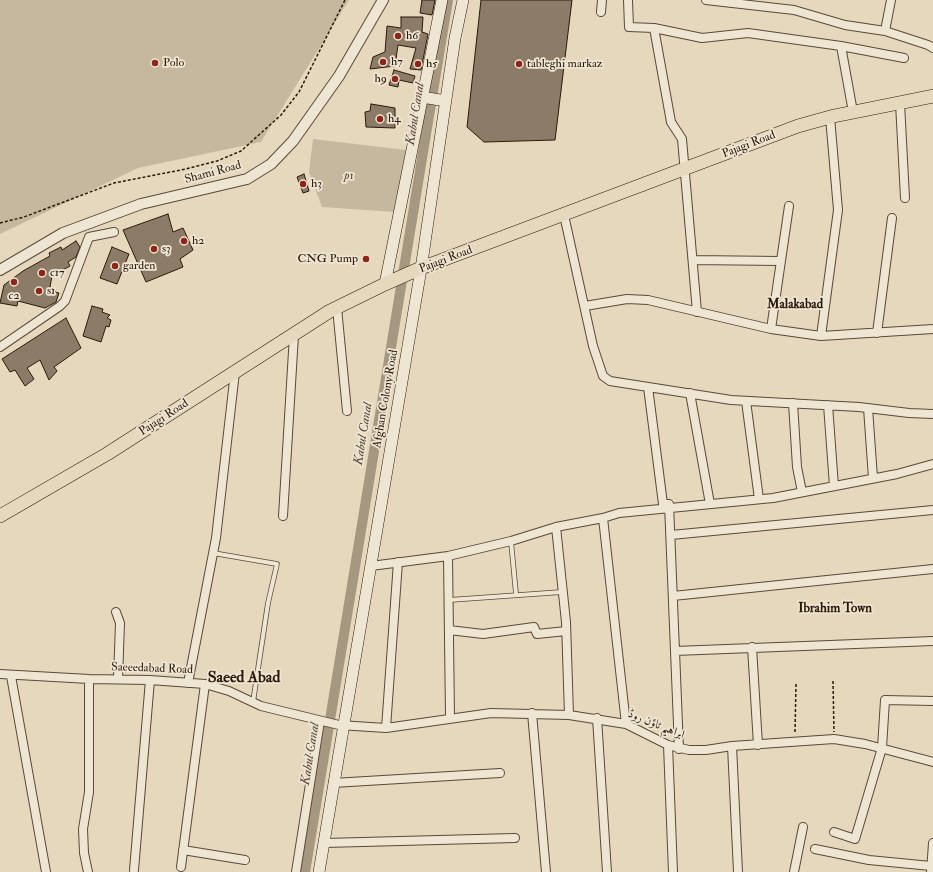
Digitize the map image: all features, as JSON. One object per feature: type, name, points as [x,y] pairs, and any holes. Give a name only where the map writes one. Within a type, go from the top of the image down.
[{"type":"main road","points":[[390,282],[426,97],[442,0]]},
{"type":"main road","name":"Afghan Colony Road","points":[[320,872],[334,783],[341,725],[370,566],[420,272],[443,101],[463,0]]},
{"type":"main road","name":"Pajagi Road","points":[[0,516],[108,454],[337,308],[390,282],[420,272],[564,215],[798,126],[830,117],[933,96]]},
{"type":"main road","points":[[426,97],[443,101]]},
{"type":"street","name":"Shami Road","points":[[0,270],[63,233],[141,204],[247,179],[271,164],[293,141],[339,76],[383,0]]},
{"type":"street","points":[[601,12],[602,0]]},
{"type":"street","points":[[628,0],[629,27],[654,28],[702,38],[748,33],[841,46],[904,58]]},
{"type":"street","points":[[706,0],[777,4],[845,25],[885,31],[933,48]]},
{"type":"street","points":[[885,31],[891,0]]},
{"type":"street","points":[[654,28],[671,122],[682,139],[686,169],[697,312]]},
{"type":"street","points":[[841,46],[853,112]]},
{"type":"street","points":[[900,103],[905,198]]},
{"type":"street","points":[[822,336],[838,210],[830,117]]},
{"type":"street","points":[[771,330],[789,206]]},
{"type":"street","points":[[564,215],[593,346],[603,376],[610,381],[690,394],[746,400],[933,414]]},
{"type":"street","points":[[877,333],[892,218]]},
{"type":"street","points":[[0,347],[64,301],[89,237],[114,232]]},
{"type":"street","points":[[693,260],[780,261]]},
{"type":"street","points":[[585,306],[627,298],[648,300],[771,330],[822,336],[933,329]]},
{"type":"street","points":[[337,308],[347,411]]},
{"type":"street","points":[[283,516],[294,335]]},
{"type":"street","points":[[188,682],[213,553],[235,372]]},
{"type":"street","points":[[648,387],[663,504],[669,504],[670,508],[679,748]]},
{"type":"street","points":[[690,394],[710,504]]},
{"type":"street","points":[[746,400],[759,499]]},
{"type":"street","points":[[793,403],[797,467],[802,492]]},
{"type":"street","points":[[828,405],[834,486]]},
{"type":"street","points":[[868,408],[873,478]]},
{"type":"street","points":[[370,566],[448,556],[511,541],[556,527],[603,518],[619,513],[759,499],[834,486],[933,464]]},
{"type":"street","points":[[671,535],[933,510]]},
{"type":"street","points":[[603,518],[626,724]]},
{"type":"street","points":[[556,527],[566,631],[569,715]]},
{"type":"street","points":[[448,556],[450,718]]},
{"type":"street","points":[[386,728],[398,562]]},
{"type":"street","points":[[673,596],[933,569]]},
{"type":"street","points":[[116,612],[120,623],[118,680]]},
{"type":"street","points":[[449,630],[483,634],[534,627],[537,634],[566,631]]},
{"type":"street","points":[[675,651],[752,647],[933,642]]},
{"type":"street","points":[[752,647],[758,745]]},
{"type":"street","name":"Saeeedabad Road","points":[[0,674],[10,676],[150,680],[205,684],[229,691],[261,706],[341,725]]},
{"type":"street","points":[[10,676],[46,872]]},
{"type":"street","points":[[88,872],[84,853],[83,828],[89,792],[89,679]]},
{"type":"street","points":[[134,870],[150,680]]},
{"type":"street","points":[[181,867],[205,684]]},
{"type":"street","points":[[834,832],[855,839],[882,748],[885,700],[933,701]]},
{"type":"street","name":"ابراہیم ٹاؤن روڈ","points":[[341,725],[386,728],[491,713],[569,715],[597,718],[626,724],[668,745],[679,748],[706,750],[732,746],[834,738],[882,748],[933,762]]},
{"type":"street","points":[[532,713],[546,872]]},
{"type":"street","points":[[597,718],[607,872]]},
{"type":"street","points":[[296,872],[320,721]]},
{"type":"street","points":[[668,745],[673,872]]},
{"type":"street","points":[[732,746],[738,872]]},
{"type":"street","points":[[334,783],[500,773]]},
{"type":"street","points":[[794,872],[803,827]]},
{"type":"street","points":[[324,842],[515,838]]},
{"type":"street","points":[[815,849],[869,860],[931,869],[933,843]]},
{"type":"street","points":[[183,850],[245,860]]},
{"type":"lane","points":[[511,541],[516,594]]},
{"type":"lane","points":[[213,553],[278,564],[268,602],[253,703]]},
{"type":"lane","points":[[449,600],[516,594],[562,592]]},
{"type":"path","points":[[0,223],[24,217],[114,183],[186,169],[217,161],[241,151],[281,115],[299,92],[345,0]]},
{"type":"path","points":[[833,681],[834,738]]},
{"type":"path","points":[[795,742],[796,684]]},
{"type":"green space","name":"Polo","points":[[0,0],[349,0],[261,142],[138,168],[0,234]]},
{"type":"green space","name":"p1","points":[[313,139],[406,150],[395,212],[322,207],[309,172]]},
{"type":"building","points":[[422,0],[435,0],[432,15],[420,13]]},
{"type":"building","name":"tableghi markaz","points":[[481,0],[572,0],[555,140],[484,142],[467,127]]},
{"type":"building","points":[[401,17],[423,17],[422,32],[428,34],[421,70],[410,69],[416,48],[398,45],[395,66],[370,69],[373,57],[385,52],[387,26],[401,28]]},
{"type":"building","points":[[394,70],[415,76],[413,83],[399,80],[398,87],[389,85]]},
{"type":"building","name":"h4","points":[[371,104],[395,108],[395,128],[366,127],[365,112],[370,111]]},
{"type":"building","name":"h3","points":[[304,174],[309,191],[303,193],[297,177]]},
{"type":"building","name":"s3","points":[[168,214],[173,232],[183,228],[193,250],[180,259],[183,267],[146,282],[123,230]]},
{"type":"building","points":[[76,241],[80,247],[76,257],[68,262],[70,266],[52,276],[50,287],[56,289],[55,292],[59,293],[56,302],[45,308],[18,301],[17,306],[0,303],[4,285],[23,271],[50,256],[49,253],[61,247],[62,250]]},
{"type":"building","name":"garden","points":[[112,247],[129,254],[117,284],[100,278]]},
{"type":"building","points":[[92,306],[103,309],[102,312],[110,315],[107,318],[111,320],[109,327],[106,326],[101,342],[83,336]]},
{"type":"building","points":[[66,318],[81,348],[54,367],[57,371],[49,380],[40,360],[27,368],[34,379],[25,386],[15,370],[10,372],[2,359]]},
{"type":"waterway","name":"Kabul Canal","points":[[305,872],[448,0]]},
{"type":"place","name":"h6","points":[[398,36]]},
{"type":"place","name":"h7","points":[[383,62]]},
{"type":"place","name":"Polo","points":[[155,63]]},
{"type":"place","name":"h5","points":[[418,64]]},
{"type":"place","name":"tableghi markaz","points":[[519,64]]},
{"type":"place","name":"h9","points":[[395,79]]},
{"type":"place","name":"h4","points":[[380,119]]},
{"type":"place","name":"h3","points":[[303,184]]},
{"type":"place","name":"h2","points":[[184,241]]},
{"type":"place","name":"s3","points":[[154,249]]},
{"type":"place","name":"CNG Pump","points":[[366,259]]},
{"type":"place","name":"garden","points":[[115,266]]},
{"type":"place","name":"c17","points":[[42,273]]},
{"type":"place","name":"c2","points":[[14,282]]},
{"type":"place","name":"s1","points":[[39,291]]},
{"type":"district","name":"Malakabad","points":[[795,305]]},
{"type":"district","name":"Ibrahim Town","points":[[835,609]]},
{"type":"district","name":"Saeed Abad","points":[[244,679]]}]
